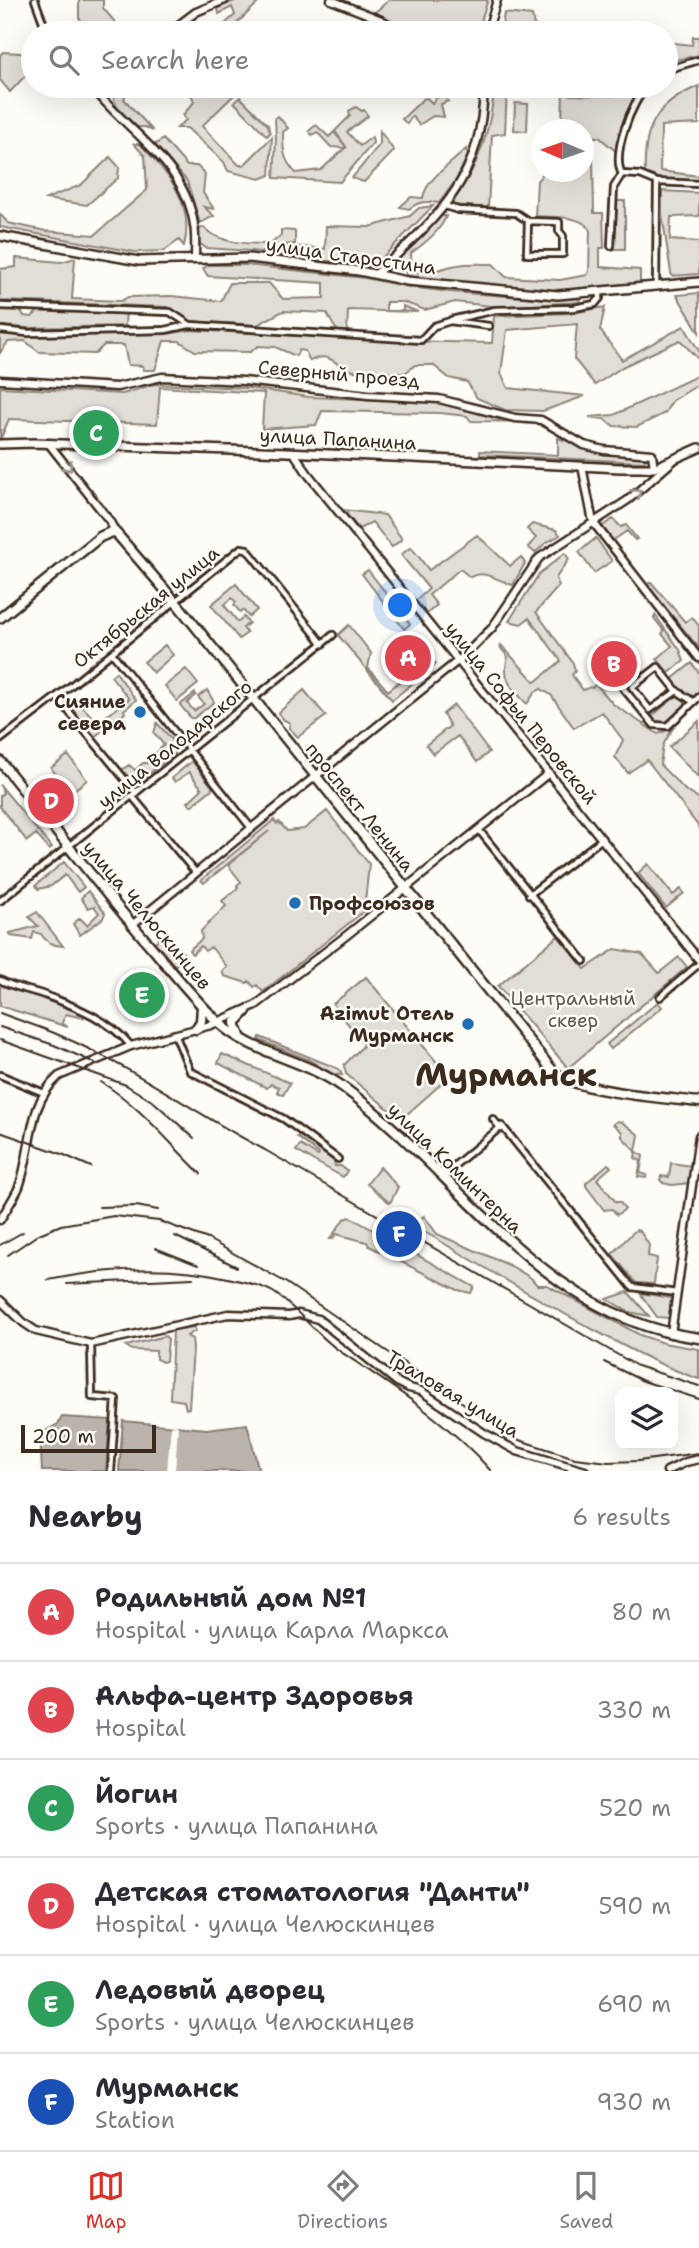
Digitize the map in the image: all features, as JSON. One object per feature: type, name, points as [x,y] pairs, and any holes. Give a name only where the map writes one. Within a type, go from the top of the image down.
[{"type":"main road","name":"улица Старостина","points":[[0,236],[139,261],[249,258],[376,274],[407,281],[558,295],[699,282]]},
{"type":"main road","name":"улица Папанина","points":[[0,444],[654,468],[699,448]]},
{"type":"main road","points":[[0,618],[100,537],[111,532],[116,533]]},
{"type":"main road","name":"проспект Ленина","points":[[116,533],[174,600],[561,1079],[608,1090],[699,1102]]},
{"type":"main road","name":"улица Челюскинцев","points":[[0,761],[132,925],[218,1023]]},
{"type":"main road","points":[[196,1029],[201,1021],[202,1006]]},
{"type":"main road","points":[[242,1038],[235,1023],[246,1011]]},
{"type":"main road","name":"улица Коминтерна","points":[[218,1023],[242,1038],[340,1084],[383,1120],[527,1257],[557,1280],[625,1320],[671,1334],[699,1338]]},
{"type":"street","points":[[35,0],[43,21]]},
{"type":"street","points":[[184,21],[196,12],[225,0]]},
{"type":"street","points":[[331,0],[383,21]]},
{"type":"street","points":[[491,21],[497,0]]},
{"type":"street","points":[[678,66],[699,60]]},
{"type":"street","points":[[103,98],[149,144],[180,181],[195,226],[195,258]]},
{"type":"street","points":[[376,274],[445,206],[463,181],[476,150],[484,98]]},
{"type":"street","points":[[622,174],[621,135],[641,98]]},
{"type":"street","points":[[622,174],[640,175],[657,182],[699,184]]},
{"type":"street","points":[[611,246],[614,187],[622,174]]},
{"type":"street","points":[[656,286],[657,182]]},
{"type":"street","points":[[445,206],[516,214],[528,221],[559,222],[559,231],[563,236],[563,254],[527,254],[528,221]]},
{"type":"street","points":[[520,247],[527,247]]},
{"type":"street","name":"Северный проезд","points":[[0,330],[165,330],[190,325],[421,341],[434,326],[450,321],[495,310],[574,308],[595,304],[600,298],[600,291]]},
{"type":"street","name":"Северный проезд","points":[[0,306],[170,313],[190,325]]},
{"type":"street","points":[[450,321],[489,326]]},
{"type":"street","name":"Северный проезд","points":[[0,380],[117,387],[162,377],[244,381],[368,395],[439,399],[515,418],[541,420],[584,445],[604,450],[652,454],[654,468]]},
{"type":"street","name":"проспект Ленина","points":[[48,444],[87,491],[116,533]]},
{"type":"street","name":"улица Софьи Перовской","points":[[294,453],[308,474],[698,957]]},
{"type":"street","points":[[132,925],[458,661],[492,628],[538,558],[628,500],[673,461]]},
{"type":"street","points":[[582,466],[593,522],[699,658]]},
{"type":"street","name":"Октябрьская улица","points":[[0,740],[241,548],[247,549],[323,643]]},
{"type":"street","name":"улица Володарского","points":[[0,901],[333,635]]},
{"type":"street","points":[[619,649],[638,672],[623,688],[654,725],[668,726],[696,699],[677,691],[658,667],[632,687],[650,710],[677,691]]},
{"type":"street","points":[[111,653],[252,829]]},
{"type":"street","points":[[57,697],[196,874]]},
{"type":"street","points":[[0,1220],[19,1187],[31,1129],[44,1093],[59,1076],[131,1046],[218,1023],[246,1011],[265,999],[549,773]]},
{"type":"street","points":[[479,830],[584,961]]},
{"type":"street","points":[[529,895],[602,839]]},
{"type":"street","points":[[660,997],[698,957]]},
{"type":"street","points":[[0,980],[94,1016],[113,1027],[131,1046]]},
{"type":"street","points":[[175,1034],[190,1071],[284,1119],[338,1159]]},
{"type":"street","points":[[0,1075],[44,1093]]},
{"type":"street","points":[[493,1119],[632,1287],[677,1293]]},
{"type":"street","points":[[441,1177],[501,1127]]},
{"type":"street","points":[[671,1334],[695,1192],[699,1136]]},
{"type":"street","points":[[0,1300],[23,1323],[36,1331],[91,1344],[92,1398],[116,1399],[111,1471]]},
{"type":"street","name":"Траловая улица","points":[[91,1344],[228,1314],[299,1314],[318,1320],[397,1382],[421,1391],[484,1433],[517,1451],[585,1471]]},
{"type":"street","points":[[667,1471],[699,1459]]},
{"type":"green space","points":[[79,0],[103,0],[103,8],[114,21],[82,21],[79,18]]},
{"type":"green space","points":[[237,0],[261,0],[239,21],[228,21],[235,15],[232,7],[219,14],[218,8]]},
{"type":"green space","points":[[389,0],[488,0],[482,21],[388,21],[373,14]]},
{"type":"green space","points":[[504,13],[532,16],[533,21],[503,21]]},
{"type":"green space","points":[[693,37],[699,37],[699,55],[678,59],[678,43],[692,45]]},
{"type":"green space","points":[[3,52],[21,53],[21,80],[10,92],[0,80],[0,55]]},
{"type":"green space","points":[[699,86],[699,124],[661,126],[660,171],[699,176],[699,181],[657,179],[645,174],[646,143],[655,119],[684,93]]},
{"type":"green space","points":[[114,98],[124,98],[153,131],[137,127],[117,107]]},
{"type":"green space","points":[[193,98],[231,98],[202,126],[239,165],[244,165],[272,137],[270,175],[260,179],[228,171],[224,162],[187,128],[177,128],[186,120],[183,115],[194,102]]},
{"type":"green space","points":[[241,98],[268,125],[270,133],[267,136],[234,102]]},
{"type":"green space","points":[[427,98],[432,103],[436,98],[446,98],[448,101],[441,104],[444,117],[433,116],[419,125],[412,116],[407,124],[402,119],[423,99]]},
{"type":"green space","points":[[493,98],[506,98],[505,133],[492,135],[488,208],[451,205],[476,163]]},
{"type":"green space","points":[[563,98],[636,98],[619,134],[618,153],[599,137],[594,137],[594,119],[562,119]]},
{"type":"green space","points":[[515,103],[528,104],[527,131],[514,130]]},
{"type":"green space","points":[[356,107],[364,110],[368,116],[347,132],[360,146],[372,137],[373,143],[340,182],[274,178],[275,118],[278,116],[288,128],[283,132],[284,149],[286,159],[296,173],[321,170],[345,148],[331,147],[317,132],[312,135],[309,131],[316,125],[329,137],[334,132],[347,148],[335,131],[350,116],[349,111]]},
{"type":"green space","points":[[380,131],[394,151],[364,182],[352,178],[380,144]]},
{"type":"green space","points":[[163,139],[187,166],[197,166],[205,174],[203,193],[214,209],[204,207],[214,216],[200,223],[187,181],[155,145]]},
{"type":"green space","points":[[134,144],[140,144],[177,190],[186,216],[184,246],[179,240],[164,251],[135,252],[0,227],[0,214],[8,223],[46,231],[95,235],[147,190],[145,156]]},
{"type":"green space","points":[[466,149],[468,155],[456,180],[439,203],[423,202],[409,209],[400,207],[411,197],[423,198],[434,177]]},
{"type":"green space","points":[[110,157],[119,167],[118,178],[87,205],[46,199],[81,185]]},
{"type":"green space","points":[[537,182],[593,182],[594,213],[603,213],[604,248],[600,248],[600,267],[640,270],[640,283],[558,291],[450,283],[407,276],[399,256],[440,216],[446,216],[436,232],[411,253],[412,271],[430,272],[462,264],[493,264],[506,277],[560,280],[587,275],[590,229],[572,219],[535,216]]},
{"type":"green space","points":[[662,191],[699,193],[699,216],[671,217],[670,240],[699,242],[699,274],[672,276],[662,214]]},
{"type":"green space","points":[[617,201],[625,201],[625,249],[613,249]]},
{"type":"green space","points":[[433,206],[373,267],[252,251],[206,248],[199,243],[199,230],[203,227],[217,237],[253,244],[271,244],[281,235],[281,230],[295,231],[295,244],[282,245],[325,249],[326,226],[369,227],[410,216],[419,208]]},
{"type":"green space","points":[[16,258],[61,262],[75,258],[72,299],[121,301],[128,297],[171,296],[221,301],[230,283],[269,283],[283,299],[324,298],[324,283],[208,276],[203,269],[208,265],[246,265],[365,278],[450,292],[552,299],[577,298],[581,302],[499,307],[455,302],[425,310],[403,302],[386,302],[386,311],[403,311],[403,306],[418,312],[348,310],[347,333],[343,333],[332,324],[327,313],[283,311],[257,325],[190,321],[168,307],[0,301],[0,269],[16,267]]},
{"type":"green space","points":[[699,293],[699,332],[677,295]]},
{"type":"green space","points":[[0,307],[19,307],[24,316],[32,317],[41,308],[126,311],[125,326],[0,326]]},
{"type":"green space","points":[[605,307],[600,330],[622,360],[684,326],[699,351],[699,360],[680,340],[624,366],[595,385],[574,359],[577,324],[507,330],[501,373],[508,388],[585,396],[543,411],[505,410],[477,398],[467,382],[449,378],[433,365],[415,365],[405,373],[363,372],[345,368],[328,358],[310,361],[305,351],[299,350],[296,356],[275,347],[258,346],[250,352],[195,351],[179,341],[164,341],[155,370],[143,370],[143,366],[128,365],[124,345],[104,345],[95,354],[39,352],[25,341],[8,342],[0,353],[0,333],[167,334],[190,330],[492,343],[494,316],[573,313]]},
{"type":"green space","points":[[699,375],[699,384],[672,401],[665,413],[637,427],[614,426],[604,419],[589,417],[614,415]]},
{"type":"green space","points":[[154,384],[249,388],[309,397],[439,402],[500,420],[535,422],[471,421],[467,416],[440,413],[322,411],[316,425],[262,429],[264,393],[160,387],[157,424],[9,419],[0,440],[0,387],[123,394]]},
{"type":"green space","points":[[558,438],[599,453],[645,455],[647,458],[644,462],[480,455],[480,451],[558,455]]},
{"type":"green space","points":[[343,510],[385,515],[402,539],[392,547],[372,522],[359,529]]},
{"type":"green space","points":[[613,519],[621,527],[626,525],[637,539],[627,531],[612,541],[601,527]]},
{"type":"green space","points":[[532,524],[556,530],[560,535],[535,553],[528,547],[536,538],[527,529]]},
{"type":"green space","points":[[477,535],[510,566],[521,557],[525,563],[513,585],[481,574],[470,577],[460,569],[429,595],[437,605],[424,616],[414,602],[429,589],[401,555],[411,547],[429,570]]},
{"type":"green space","points":[[596,538],[612,561],[594,573],[579,552]]},
{"type":"green space","points":[[565,553],[569,559],[556,578],[559,586],[536,612],[573,663],[575,671],[572,675],[583,690],[596,684],[613,704],[658,734],[673,728],[663,745],[660,765],[687,792],[699,798],[699,827],[647,760],[628,773],[615,757],[623,740],[602,712],[574,728],[551,695],[541,689],[535,692],[527,704],[509,683],[506,672],[508,657],[501,645],[535,682],[561,661],[529,618],[521,624],[509,621],[539,574]]},
{"type":"green space","points":[[368,570],[410,624],[404,629],[362,574]]},
{"type":"green space","points":[[651,582],[685,622],[692,617],[699,626],[699,648],[646,585]]},
{"type":"green space","points":[[236,584],[257,610],[249,617],[243,610],[240,612],[232,598],[224,605],[238,622],[244,617],[249,623],[243,628],[247,633],[239,639],[211,605]]},
{"type":"green space","points":[[655,615],[680,650],[684,661],[669,673],[657,659],[672,646],[662,634],[664,631],[654,618]]},
{"type":"green space","points":[[349,625],[371,653],[368,668],[388,691],[430,656],[436,664],[392,700],[338,635]]},
{"type":"green space","points":[[165,645],[173,655],[153,673],[144,662]]},
{"type":"green space","points":[[692,663],[699,673],[699,693],[693,698],[682,693],[671,680]]},
{"type":"green space","points":[[186,669],[198,684],[177,701],[165,686]]},
{"type":"green space","points":[[116,672],[136,700],[124,710],[125,713],[94,737],[71,709],[79,703],[97,722],[129,699],[111,676]]},
{"type":"green space","points":[[207,690],[214,702],[191,718],[180,705],[195,693],[187,703],[194,711],[204,704],[198,697]]},
{"type":"green space","points":[[304,690],[326,716],[298,737],[289,728],[290,723],[278,713]]},
{"type":"green space","points":[[679,693],[690,702],[668,724],[658,724],[650,718]]},
{"type":"green space","points":[[454,705],[489,752],[477,762],[458,736],[433,754],[426,745],[450,726],[443,714]]},
{"type":"green space","points":[[699,721],[699,778],[669,747]]},
{"type":"green space","points":[[157,723],[177,745],[174,754],[159,766],[154,761],[155,754],[164,745],[154,733]]},
{"type":"green space","points":[[68,755],[87,780],[70,793],[51,768]]},
{"type":"green space","points":[[192,761],[213,788],[191,806],[188,802],[202,789],[189,772],[175,782],[172,778]]},
{"type":"green space","points":[[143,763],[151,763],[155,769],[133,788],[120,771],[129,765],[135,770]]},
{"type":"green space","points":[[0,785],[52,848],[49,850],[36,834],[27,841],[0,807],[0,796],[3,793]]},
{"type":"green space","name":"Профсоюзов","points":[[327,811],[369,864],[364,911],[263,992],[249,981],[247,983],[224,976],[222,971],[227,967],[211,947],[205,951],[201,946],[192,954],[189,950],[202,939],[201,931],[226,906],[222,901],[238,888],[237,885],[241,882],[228,865],[269,831],[204,883],[201,880],[274,820],[287,831],[304,829]]},
{"type":"green space","points":[[64,862],[84,887],[78,892],[65,875],[51,886],[38,889],[36,885]]},
{"type":"green space","points":[[648,864],[673,895],[681,889],[684,893],[666,908],[638,873]]},
{"type":"green space","points":[[88,891],[105,913],[103,918],[80,935],[73,924],[80,918],[87,925],[99,913],[94,906],[88,908],[81,898]]},
{"type":"green space","points":[[37,912],[63,946],[50,943],[41,934],[34,932],[32,939],[11,936],[10,933],[38,926],[29,917]]},
{"type":"green space","points":[[165,933],[186,956],[173,967],[153,944]]},
{"type":"green space","name":"Центральный сквер","points":[[558,936],[585,969],[615,949],[642,954],[659,973],[679,957],[687,967],[568,1068],[498,986]]},
{"type":"green space","points":[[366,977],[449,1077],[406,1115],[397,1116],[346,1074],[344,1065],[364,1045],[333,1004]]},
{"type":"green space","points":[[0,983],[85,1014],[83,1018],[66,1014],[62,1023],[68,1027],[0,1006]]},
{"type":"green space","points":[[658,1002],[662,1007],[611,1049],[607,1044]]},
{"type":"green space","points":[[260,1037],[339,1069],[342,1075],[333,1074],[309,1060],[259,1040]]},
{"type":"green space","points":[[222,1054],[290,1083],[283,1095],[277,1092],[279,1087],[271,1084],[267,1088],[218,1063]]},
{"type":"green space","points":[[617,1121],[639,1135],[636,1151],[613,1124]]},
{"type":"green space","points":[[300,1135],[334,1161],[335,1166],[341,1166],[347,1171],[343,1177],[296,1151],[300,1145],[318,1156],[319,1154],[297,1137]]},
{"type":"green space","points":[[636,1151],[643,1156],[640,1173],[647,1175],[646,1178],[638,1177],[641,1161],[635,1158]]},
{"type":"green space","points":[[671,1163],[692,1166],[690,1183],[672,1185],[660,1180],[661,1176],[669,1177]]},
{"type":"green space","points":[[608,1164],[611,1167],[597,1179],[625,1209],[617,1215],[612,1209],[604,1210],[586,1186],[586,1183]]},
{"type":"green space","points":[[380,1167],[398,1187],[390,1203],[367,1184]]},
{"type":"green space","points":[[424,1216],[437,1234],[511,1266],[531,1278],[537,1285],[547,1285],[640,1335],[663,1343],[699,1349],[699,1379],[608,1338],[413,1225]]},
{"type":"green space","points":[[350,1217],[474,1287],[471,1293],[458,1290],[369,1246],[367,1242],[336,1234],[330,1239],[344,1219]]},
{"type":"green space","points":[[636,1230],[640,1231],[649,1245],[648,1256],[657,1258],[654,1284],[636,1283],[612,1254]]},
{"type":"green space","points":[[628,1292],[649,1316],[629,1312],[607,1299]]},
{"type":"green space","points":[[640,1293],[671,1298],[669,1318],[657,1317]]},
{"type":"green space","points":[[195,1327],[195,1331],[187,1336],[192,1339],[193,1348],[189,1408],[186,1409],[184,1401],[170,1399],[173,1330]]},
{"type":"green space","points":[[165,1336],[168,1339],[166,1361],[156,1359],[156,1351],[132,1350],[126,1346]]},
{"type":"shaded area","points":[[62,1417],[110,1420],[106,1471],[42,1471],[40,1434],[58,1424]]},
{"type":"shaded area","points":[[123,1421],[206,1429],[247,1424],[259,1471],[119,1471]]},
{"type":"pier","points":[[171,1425],[178,1426],[175,1471],[167,1471]]},
{"type":"railway","points":[[0,1013],[54,1033],[114,1062],[637,1366],[699,1386]]},
{"type":"railway","points":[[0,1027],[54,1045],[95,1063]]},
{"type":"railway","points":[[0,1040],[126,1085],[155,1103],[194,1138]]},
{"type":"railway","points":[[101,1082],[141,1113],[201,1174]]},
{"type":"railway","points":[[0,1132],[91,1167]]},
{"type":"railway","points":[[99,1207],[136,1206],[158,1210]]},
{"type":"railway","points":[[8,1255],[39,1234],[61,1225],[114,1216],[159,1221],[208,1239],[285,1282],[516,1439],[575,1458],[608,1462],[699,1453]]},
{"type":"railway","points":[[0,1245],[23,1232]]},
{"type":"railway","points":[[175,1236],[237,1267]]},
{"type":"railway","points":[[155,1248],[198,1265]]},
{"type":"railway","points":[[48,1280],[116,1270],[161,1269],[206,1274],[268,1289],[291,1306],[332,1345],[439,1421],[491,1471]]},
{"type":"railway","points":[[67,1284],[193,1278]]},
{"type":"railway","points":[[604,1362],[643,1381],[699,1399]]},
{"type":"place","name":"Йогин","points":[[96,433]]},
{"type":"place","name":"Родильный дом №1","points":[[408,658]]},
{"type":"place","name":"Альфа-центр Здоровья","points":[[614,664]]},
{"type":"place","name":"Сияние севера","points":[[140,712]]},
{"type":"place","name":"Детская стоматология \"Данти\"","points":[[51,801]]},
{"type":"place","name":"Профсоюзов","points":[[295,903]]},
{"type":"place","name":"Ледовый дворец","points":[[142,995]]},
{"type":"place","name":"Azimut Отель Мурманск","points":[[468,1024]]},
{"type":"place","name":"Мурманск","points":[[399,1234]]},
{"type":"district","name":"Мурманск","points":[[506,1074]]}]
